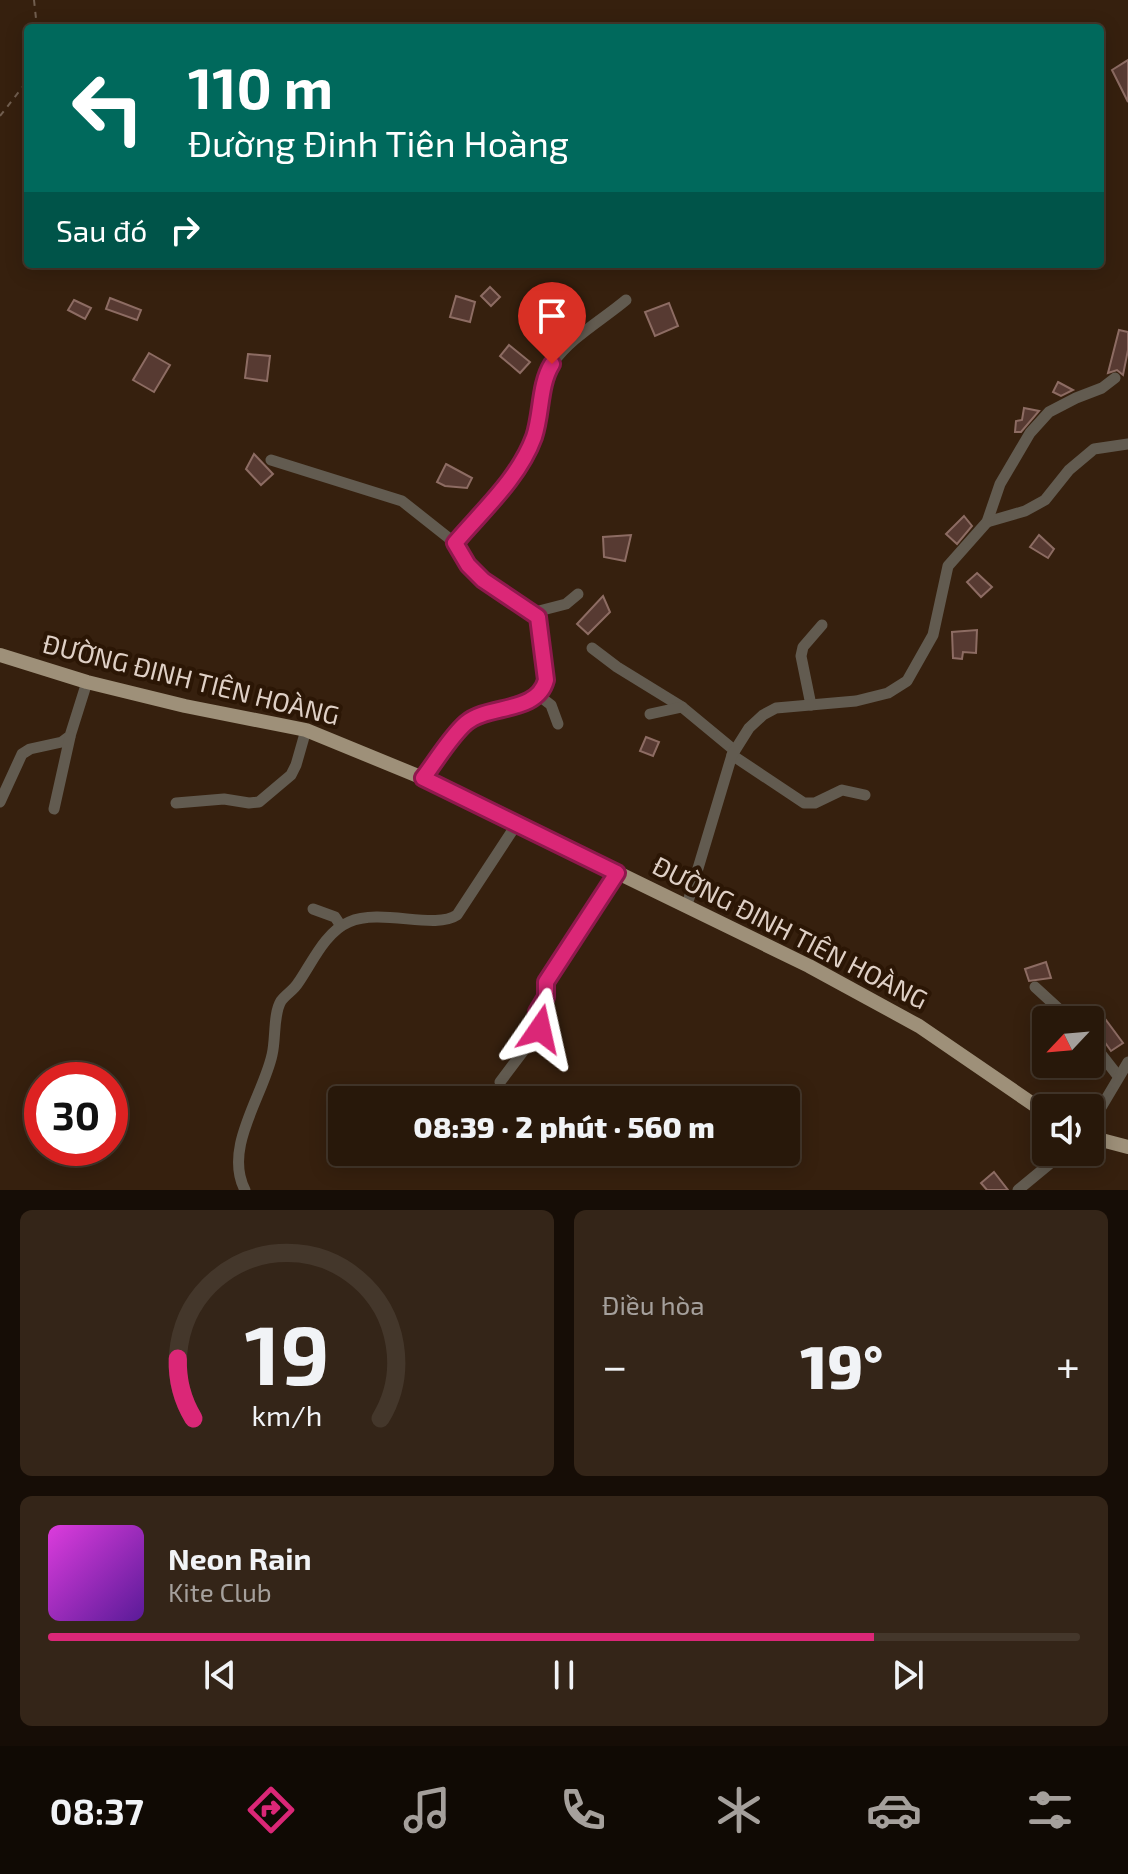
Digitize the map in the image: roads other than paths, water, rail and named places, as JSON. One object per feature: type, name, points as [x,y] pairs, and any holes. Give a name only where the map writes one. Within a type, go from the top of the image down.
[{"type":"main road","name":"ĐƯỜNG ĐINH TIÊN HOÀNG","points":[[0,655],[87,682],[185,706],[306,730],[423,778],[809,966],[919,1026],[1032,1103]]},
{"type":"main road","points":[[1104,1141],[1128,1147]]},
{"type":"street","points":[[455,543],[518,471],[537,427],[545,376],[552,364],[576,338],[604,320],[626,300]]},
{"type":"street","points":[[687,905],[733,753],[749,728],[768,711],[785,706],[875,697],[898,689],[907,681],[933,635],[948,566],[987,522],[1000,484],[1039,421],[1049,412],[1102,388],[1115,378]]},
{"type":"street","points":[[987,522],[1025,511],[1045,500],[1069,470],[1094,449],[1128,444]]},
{"type":"street","points":[[271,460],[402,501],[455,543],[468,565],[483,580],[535,612],[540,623],[546,680],[543,689],[538,695],[515,706],[469,721],[423,778]]},
{"type":"street","points":[[535,612],[566,604],[578,594]]},
{"type":"street","points":[[811,705],[801,652],[822,625]]},
{"type":"street","points":[[592,648],[682,707],[733,753],[804,803],[815,803],[842,790],[865,795]]},
{"type":"street","points":[[54,809],[70,736],[87,682]]},
{"type":"street","points":[[538,695],[551,705],[558,724]]},
{"type":"street","points":[[650,714],[682,707]]},
{"type":"street","points":[[176,803],[224,799],[259,802],[291,775],[306,730]]},
{"type":"street","points":[[0,802],[22,754],[30,749],[55,745],[70,736]]},
{"type":"street","points":[[245,1190],[239,1174],[239,1157],[244,1134],[272,1058],[280,1004],[297,985],[311,960],[341,926],[356,919],[452,918],[462,908],[518,822]]},
{"type":"street","points":[[500,1082],[540,1029],[537,1012],[546,997],[546,982],[617,873]]},
{"type":"street","points":[[313,909],[335,917],[341,926]]},
{"type":"street","points":[[1035,987],[1056,1006]]},
{"type":"street","points":[[1104,1058],[1118,1076]]},
{"type":"street","points":[[1104,1101],[1128,1062]]},
{"type":"street","points":[[1018,1190],[1047,1166]]}]
